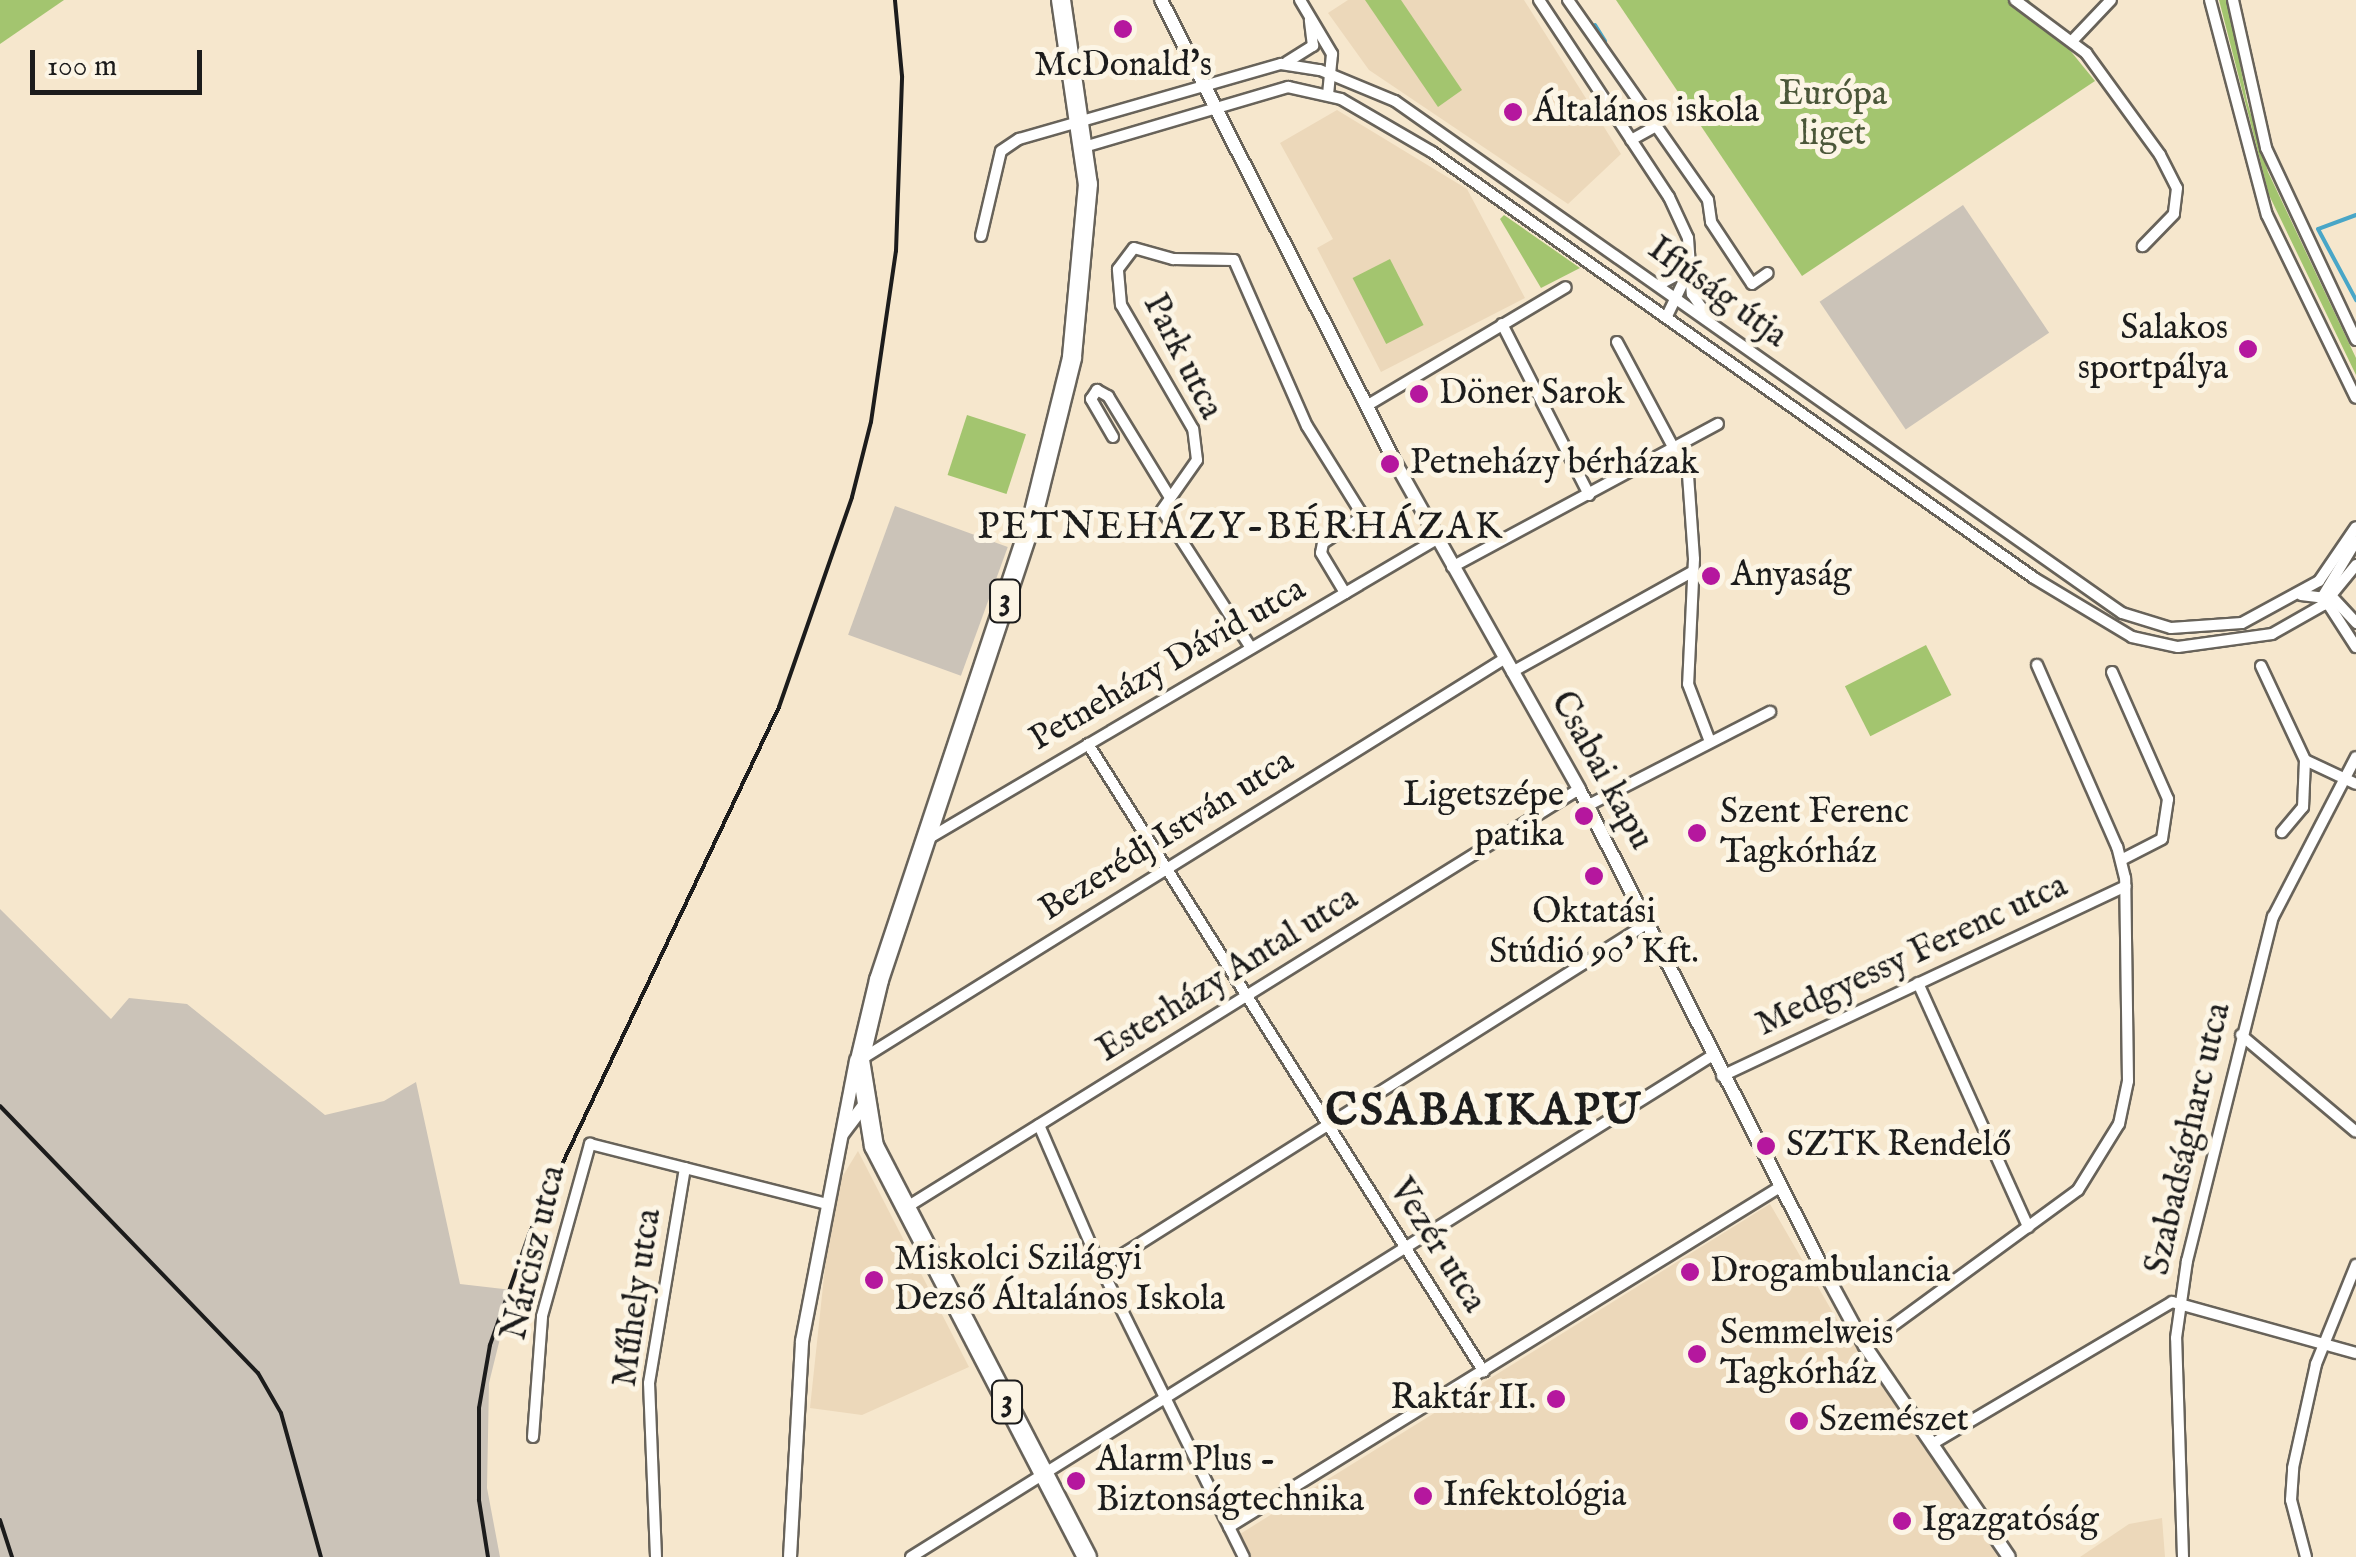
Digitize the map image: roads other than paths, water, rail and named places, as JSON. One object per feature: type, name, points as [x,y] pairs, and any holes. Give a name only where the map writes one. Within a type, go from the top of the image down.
[{"type":"main road","name":"3","points":[[1061,0],[1088,184],[1072,358],[1054,440],[861,1051],[863,1106],[874,1146],[1087,1557]]},
{"type":"street","name":"Csabai kapu","points":[[1161,0],[1437,539],[1587,806],[1722,1076],[1866,1346],[2009,1557]]},
{"type":"street","points":[[1300,0],[1325,38],[1334,73],[1328,95]]},
{"type":"street","points":[[1539,0],[1676,210],[1688,238],[1692,294],[1715,326]]},
{"type":"street","points":[[1568,0],[1708,200],[1711,222],[1752,284],[1768,273]]},
{"type":"street","points":[[2014,0],[2073,40],[2121,94],[2176,188],[2174,214],[2143,246]]},
{"type":"street","points":[[2073,40],[2112,0]]},
{"type":"street","points":[[2210,0],[2267,215],[2356,398]]},
{"type":"street","points":[[2232,0],[2266,148],[2356,340]]},
{"type":"street","points":[[1285,64],[1312,46],[1309,14]]},
{"type":"street","points":[[1568,48],[1590,34]]},
{"type":"street","name":"Ifjúság útja","points":[[981,236],[1000,151],[1019,139],[1285,64],[1334,73],[1395,101],[2122,613],[2171,628],[2211,628],[2266,614],[2300,595],[2335,563],[2356,527]]},
{"type":"street","name":"Ifjúság útja","points":[[1084,146],[1288,87],[1328,95],[1386,122],[2113,630],[2178,647],[2235,643],[2272,634],[2326,600],[2353,569]]},
{"type":"street","points":[[1631,140],[1656,126]]},
{"type":"street","name":"Park utca","points":[[1169,496],[1197,460],[1193,429],[1121,306],[1118,269],[1134,248],[1172,260],[1234,260],[1307,426],[1360,511],[1359,519],[1322,543],[1321,553],[1345,593]]},
{"type":"street","points":[[1660,284],[1690,268]]},
{"type":"street","points":[[1668,314],[1690,268]]},
{"type":"street","points":[[1368,405],[1566,288]]},
{"type":"street","name":"Ifjúság útja","points":[[1637,296],[1668,314],[1723,360]]},
{"type":"street","points":[[1502,324],[1589,495]]},
{"type":"street","points":[[1617,342],[1688,475],[1688,684],[1709,739]]},
{"type":"street","points":[[1113,437],[1091,399],[1097,390],[1108,396],[1169,496],[1162,510],[1250,648]]},
{"type":"street","points":[[1452,567],[1718,424]]},
{"type":"street","name":"Petneházy Dávid utca","points":[[926,840],[1437,539]]},
{"type":"street","points":[[2326,600],[2356,540]]},
{"type":"street","points":[[2353,569],[2347,600],[2356,620]]},
{"type":"street","points":[[1512,672],[1690,573]]},
{"type":"street","name":"Ifjúság útja","points":[[2300,595],[2326,600]]},
{"type":"street","points":[[2326,600],[2356,620]]},
{"type":"street","points":[[2326,600],[2356,648]]},
{"type":"street","name":"Bezerédj István utca","points":[[861,1051],[1504,659]]},
{"type":"street","points":[[1866,1346],[2093,1174],[2119,1124],[2128,1081],[2125,886],[2121,860],[2038,665]]},
{"type":"street","points":[[2261,666],[2305,760],[2303,807],[2282,832]]},
{"type":"street","points":[[2112,672],[2168,799],[2162,838],[2121,860]]},
{"type":"street","points":[[1587,806],[1709,739],[1770,712]]},
{"type":"street","name":"Vezér utca","points":[[1088,744],[1250,994],[1328,1126],[1484,1372]]},
{"type":"street","name":"Szabadságharc utca","points":[[2183,1557],[2179,1304],[2241,1035],[2274,916],[2356,757]]},
{"type":"street","points":[[2305,760],[2356,784]]},
{"type":"street","name":"Esterházy Antal utca","points":[[906,1207],[1578,790]]},
{"type":"street","name":"Medgyessy Ferenc utca","points":[[1722,1076],[2125,886]]},
{"type":"street","points":[[1101,1268],[1648,923]]},
{"type":"street","points":[[1918,983],[2028,1226]]},
{"type":"street","points":[[2241,1035],[2356,1132]]},
{"type":"street","points":[[790,1557],[802,1341],[824,1203],[861,1051]]},
{"type":"street","points":[[911,1557],[1712,1055]]},
{"type":"street","points":[[841,1135],[863,1106]]},
{"type":"street","points":[[1039,1125],[1101,1268],[1244,1557]]},
{"type":"street","name":"Nárcisz utca","points":[[533,1438],[542,1316],[590,1144],[824,1203]]},
{"type":"street","name":"Műhely utca","points":[[656,1557],[649,1383],[685,1168]]},
{"type":"street","points":[[1230,1528],[1780,1187]]},
{"type":"street","points":[[2306,1557],[2291,1500],[2292,1468],[2323,1344],[2356,1265]]},
{"type":"street","points":[[1932,1444],[2158,1307],[2179,1304],[2356,1353]]},
{"type":"waterway","points":[[1595,25],[1605,41]]},
{"type":"waterway","points":[[2356,215],[2318,229],[2356,300]]},
{"type":"railway","points":[[488,1557],[479,1500],[479,1408],[490,1345],[529,1234],[779,707],[852,497],[871,422],[896,251],[902,76],[895,0]]},
{"type":"railway","points":[[0,1106],[258,1373],[281,1413],[321,1557]]},
{"type":"railway","points":[[0,1520],[12,1557]]},
{"type":"place","name":"McDonald's","points":[[1123,29]]},
{"type":"place","name":"Általános iskola","points":[[1513,112]]},
{"type":"place","name":"Salakos sportpálya","points":[[2248,349]]},
{"type":"place","name":"Döner Sarok","points":[[1419,394]]},
{"type":"place","name":"Petneházy bérházak","points":[[1390,464]]},
{"type":"place","name":"Anyaság","points":[[1711,576]]},
{"type":"place","name":"Ligetszépe patika","points":[[1584,816]]},
{"type":"place","name":"Szent Ferenc Tagkórház","points":[[1697,833]]},
{"type":"place","name":"Oktatási Stúdió 90' Kft.","points":[[1594,876]]},
{"type":"place","name":"SZTK Rendelő","points":[[1766,1146]]},
{"type":"place","name":"Drogambulancia","points":[[1690,1272]]},
{"type":"place","name":"Miskolci Szilágyi Dezső Általános Iskola","points":[[874,1280]]},
{"type":"place","name":"Semmelweis Tagkórház","points":[[1697,1354]]},
{"type":"place","name":"Raktár II.","points":[[1556,1399]]},
{"type":"place","name":"Szemészet","points":[[1799,1421]]},
{"type":"place","name":"Alarm Plus - Biztonságtechnika","points":[[1076,1481]]},
{"type":"place","name":"Infektológia","points":[[1423,1496]]},
{"type":"place","name":"Igazgatóság","points":[[1902,1521]]},
{"type":"district","name":"PETNEHÁZY-BÉRHÁZAK","points":[[1241,529]]},
{"type":"district","name":"CSABAIKAPU","points":[[1484,1112]]},
{"type":"park label","name":"Európa liget","points":[[1833,115]]}]
